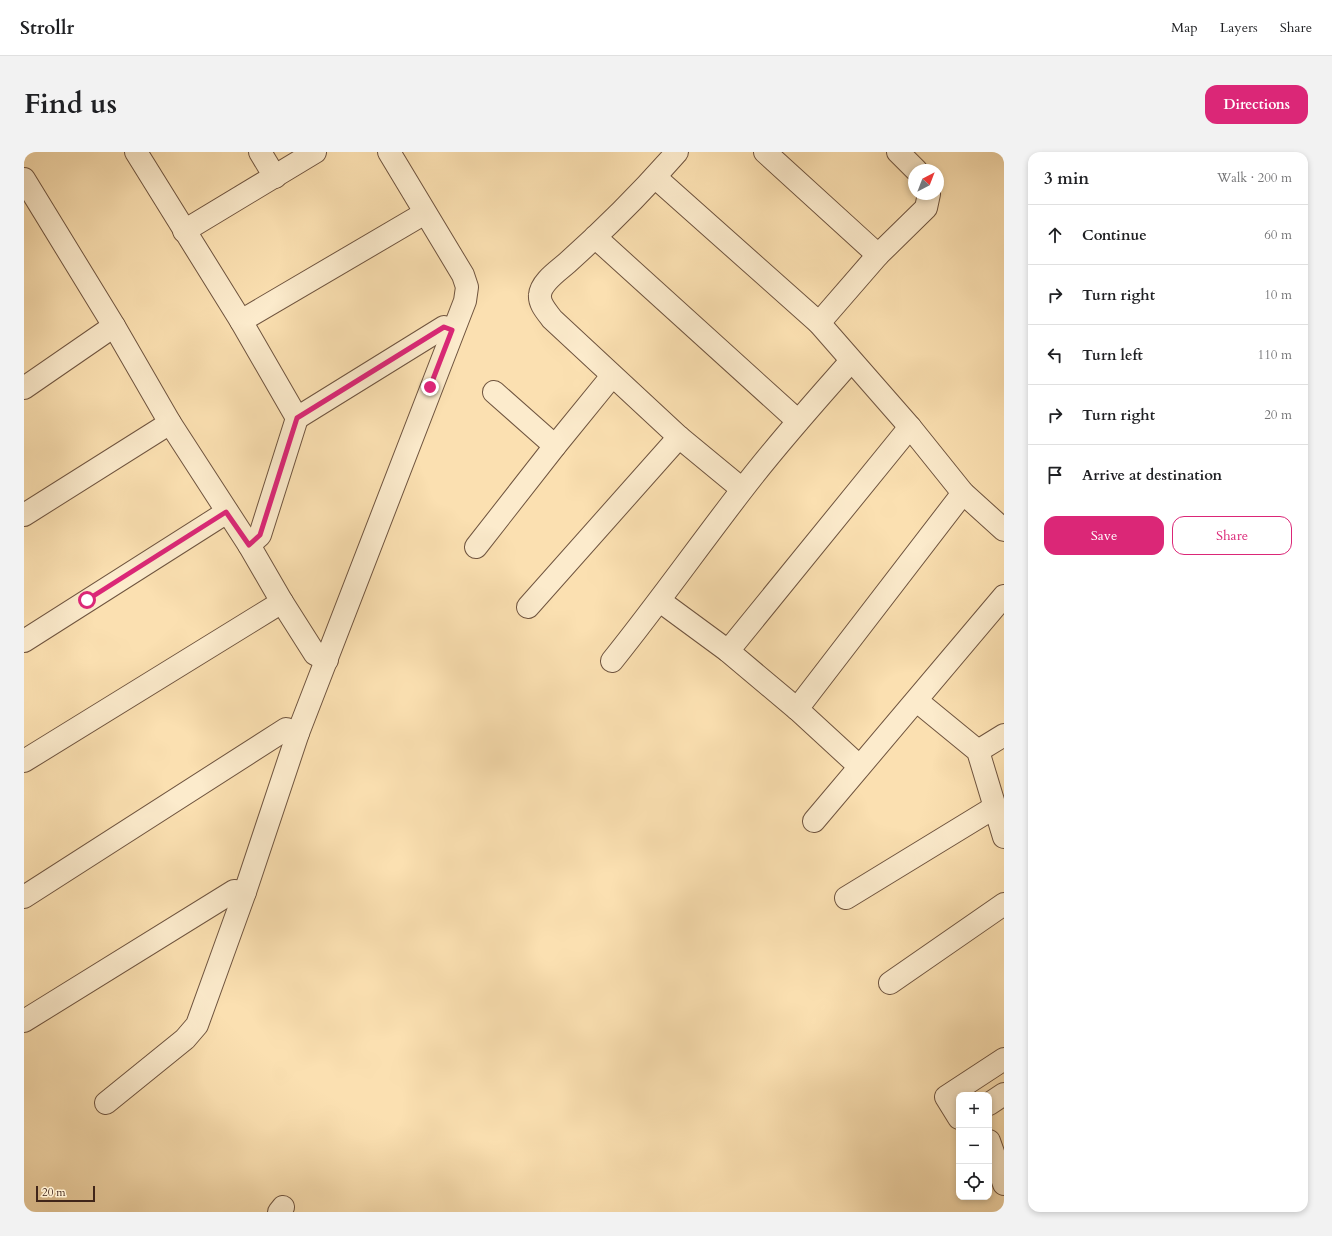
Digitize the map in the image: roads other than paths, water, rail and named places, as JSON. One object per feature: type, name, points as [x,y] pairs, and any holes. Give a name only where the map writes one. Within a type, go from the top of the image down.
[{"type":"street","points":[[136,152],[241,321],[297,418]]},
{"type":"street","points":[[260,152],[275,177]]},
{"type":"street","points":[[184,230],[315,152]]},
{"type":"street","points":[[106,1103],[185,1039],[197,1025],[298,733],[452,330],[465,300],[467,287],[463,275],[424,213],[389,152]]},
{"type":"street","points":[[677,152],[655,178],[595,237],[546,282],[540,295],[543,306],[552,319],[612,376],[680,437],[742,489]]},
{"type":"street","points":[[765,152],[878,255]]},
{"type":"street","points":[[898,152],[910,164]]},
{"type":"street","points":[[655,178],[819,323],[910,427],[963,493],[1004,530]]},
{"type":"street","points":[[24,179],[114,326],[170,423],[226,512],[249,545],[282,602],[315,654],[327,660]]},
{"type":"street","points":[[819,323],[878,255],[926,208],[928,200]]},
{"type":"street","points":[[241,321],[424,213]]},
{"type":"street","points":[[595,237],[798,421]]},
{"type":"street","points":[[24,388],[114,326]]},
{"type":"street","points":[[249,545],[260,535],[297,418],[444,327],[452,330]]},
{"type":"street","points":[[612,661],[660,601],[742,489],[798,421],[852,361]]},
{"type":"street","points":[[476,547],[612,376]]},
{"type":"street","points":[[494,392],[555,446]]},
{"type":"street","points":[[24,514],[170,423]]},
{"type":"street","points":[[728,651],[910,427]]},
{"type":"street","points":[[528,607],[680,437]]},
{"type":"street","points":[[797,709],[963,493]]},
{"type":"street","points":[[24,641],[226,512]]},
{"type":"street","points":[[814,821],[859,766],[917,701],[1004,596]]},
{"type":"street","points":[[660,601],[728,651],[797,709],[859,766]]},
{"type":"street","points":[[24,761],[282,602]]},
{"type":"street","points":[[917,701],[978,751],[1004,837]]},
{"type":"street","points":[[24,897],[286,728],[298,733]]},
{"type":"street","points":[[978,751],[1004,735]]},
{"type":"street","points":[[846,898],[995,807]]},
{"type":"street","points":[[24,1021],[234,891],[244,892]]},
{"type":"street","points":[[890,983],[1004,904]]},
{"type":"street","points":[[956,1113],[946,1097],[1004,1059]]},
{"type":"street","points":[[992,1102],[1004,1094]]},
{"type":"street","points":[[992,1150],[1004,1184]]}]
